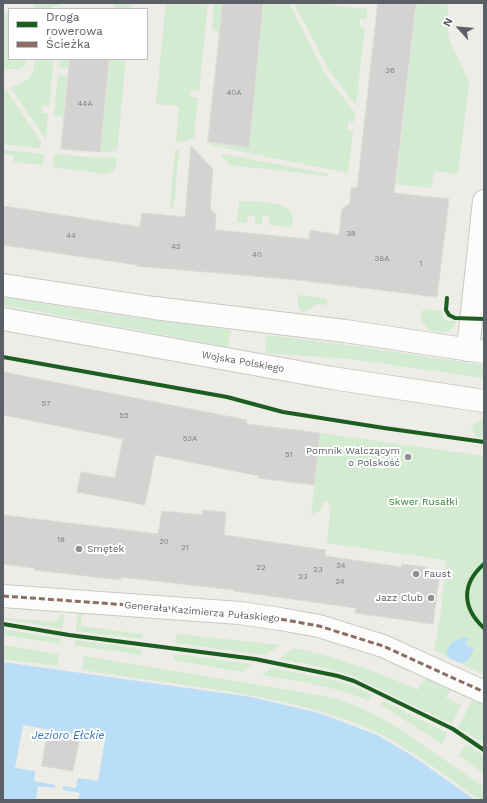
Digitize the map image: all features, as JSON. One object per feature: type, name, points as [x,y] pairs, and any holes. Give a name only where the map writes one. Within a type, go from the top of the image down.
[{"type":"street","points":[[3,285],[154,308],[344,331],[476,351],[484,201]]},
{"type":"street","name":"Wojska Polskiego","points":[[3,318],[332,378],[484,401]]},
{"type":"street","name":"Generała Kazimierza Pułaskiego","points":[[3,596],[240,614],[319,626],[383,646],[406,655],[484,692]]},
{"type":"green space","points":[[31,3],[59,3],[59,6],[53,6],[52,8],[36,8]]},
{"type":"green space","points":[[115,3],[132,3],[131,8],[115,8]]},
{"type":"green space","points":[[166,3],[208,3],[199,91],[191,90],[190,97],[198,98],[194,138],[186,141],[176,142],[179,106],[156,104]]},
{"type":"green space","points":[[214,3],[222,3],[219,32],[212,30]]},
{"type":"green space","points":[[264,3],[289,3],[325,74],[355,113],[354,122],[348,121],[347,130],[353,131],[348,173],[210,145],[209,143],[249,147],[260,44],[257,43],[258,37],[260,37]]},
{"type":"green space","points":[[294,3],[310,3],[367,9],[366,19],[360,18],[359,27],[365,28],[356,105],[330,72]]},
{"type":"green space","points":[[417,3],[447,3],[449,38],[469,84],[458,174],[434,171],[431,188],[396,184]]},
{"type":"green space","points":[[8,13],[8,60],[27,60],[25,65],[21,69],[3,69],[3,14]]},
{"type":"green space","points":[[35,60],[54,60],[49,106],[42,106],[42,113],[48,113],[46,140],[11,88],[26,81],[33,71]]},
{"type":"green space","points":[[60,60],[69,60],[68,68],[59,67]]},
{"type":"green space","points":[[110,60],[126,60],[117,151],[100,152]]},
{"type":"green space","points":[[58,75],[67,76],[63,117],[54,116]]},
{"type":"green space","points":[[3,89],[7,91],[41,142],[40,148],[3,144]]},
{"type":"green space","points":[[3,150],[44,154],[43,165],[14,162],[14,155],[3,154]]},
{"type":"green space","points":[[175,150],[179,150],[174,205],[170,208]]},
{"type":"green space","points":[[54,154],[99,158],[117,157],[116,166],[112,172],[105,174],[53,167]]},
{"type":"green space","points":[[221,155],[328,174],[328,176],[230,165]]},
{"type":"green space","points":[[239,201],[275,204],[288,208],[293,219],[292,227],[269,225],[269,217],[262,216],[262,224],[255,224],[255,216],[248,215],[247,223],[237,222]]},
{"type":"green space","points":[[298,295],[325,298],[327,300],[327,305],[317,304],[303,313],[299,307]]},
{"type":"green space","points":[[3,297],[101,313],[231,330],[228,347],[3,305]]},
{"type":"green space","points":[[425,309],[441,311],[444,319],[448,321],[457,321],[452,329],[447,332],[430,331],[421,320],[422,311]]},
{"type":"green space","points":[[267,335],[484,365],[484,378],[350,359],[265,353]]},
{"type":"green space","points":[[484,417],[484,438],[476,437],[471,426]]},
{"type":"green space","name":"Skwer Rusałki","points":[[320,433],[484,456],[484,675],[434,650],[441,611],[446,560],[327,543],[331,503],[323,502],[322,509],[311,515]]},
{"type":"green space","points":[[78,612],[82,613],[81,626],[142,634],[142,639],[76,631]]},
{"type":"green space","points":[[65,613],[62,629],[3,619],[3,614],[5,618],[56,622],[57,619]]},
{"type":"green space","points":[[3,629],[61,639],[60,644],[3,635]]},
{"type":"green space","points":[[177,634],[280,645],[265,655],[175,643]]},
{"type":"green space","points":[[75,640],[141,649],[141,655],[74,645]]},
{"type":"green space","points":[[3,645],[59,654],[57,666],[3,659]]},
{"type":"green space","points":[[294,648],[357,666],[418,690],[422,682],[426,679],[437,681],[451,688],[446,698],[461,705],[452,724],[355,677],[327,668],[279,659]]},
{"type":"green space","points":[[174,654],[252,664],[242,672],[174,660]]},
{"type":"green space","points":[[84,656],[314,694],[357,706],[392,724],[484,787],[484,800],[479,800],[430,764],[391,740],[340,717],[260,697],[82,670]]},
{"type":"green space","points":[[272,668],[337,681],[354,686],[372,695],[369,701],[343,691],[262,675]]},
{"type":"green space","points":[[473,698],[484,704],[484,743],[458,728]]},
{"type":"green space","points":[[383,701],[447,733],[442,744],[381,705]]},
{"type":"green space","points":[[466,744],[484,756],[484,774],[459,755]]},
{"type":"water","points":[[464,637],[469,638],[465,645],[474,649],[466,661],[461,663],[448,657],[446,654],[451,643]]},
{"type":"water","name":"Jezioro Ełckie","points":[[3,662],[251,697],[319,713],[377,735],[411,755],[475,800],[3,800]]},
{"type":"pier","points":[[23,725],[105,740],[98,781],[78,778],[76,788],[63,786],[63,790],[80,793],[78,800],[36,800],[38,786],[54,788],[55,785],[34,781],[35,771],[15,768]]},
{"type":"building","points":[[223,3],[263,3],[249,147],[208,142]]},
{"type":"building","points":[[378,3],[416,3],[394,193],[449,199],[437,297],[298,280],[137,266],[3,245],[3,206],[140,227],[142,213],[185,217],[191,146],[213,169],[210,209],[216,214],[215,230],[309,239],[310,230],[339,235],[342,209],[350,203],[351,188],[357,187]]},
{"type":"building","points":[[70,60],[109,60],[100,152],[61,149]]},
{"type":"building","points":[[3,372],[247,420],[246,424],[320,433],[314,485],[258,478],[259,476],[155,455],[145,505],[77,492],[81,472],[115,478],[123,439],[3,415]]},
{"type":"building","points":[[203,510],[226,512],[224,535],[326,550],[325,556],[401,567],[402,564],[427,567],[426,570],[440,572],[433,624],[355,613],[356,608],[234,590],[121,577],[121,580],[34,570],[35,568],[3,564],[3,515],[158,534],[162,511],[202,515]]},
{"type":"building","points":[[47,736],[79,742],[73,771],[42,766]]},
{"type":"marked path","points":[[3,596],[240,613],[319,626],[383,646],[484,692]]},
{"type":"cycle path","points":[[447,298],[446,310],[449,315],[455,318],[484,319]]},
{"type":"cycle path","points":[[3,357],[227,397],[283,412],[484,442]]},
{"type":"cycle path","points":[[484,564],[471,580],[467,596],[471,612],[484,628]]},
{"type":"cycle path","points":[[3,624],[69,635],[255,659],[338,676],[354,681],[453,729],[484,750]]},
{"type":"place","name":"Pomnik Walczącym o Polskość","points":[[408,457]]},
{"type":"place","name":"Smętek","points":[[79,549]]},
{"type":"place","name":"Faust","points":[[416,574]]},
{"type":"place","name":"Jazz Club","points":[[431,598]]}]
